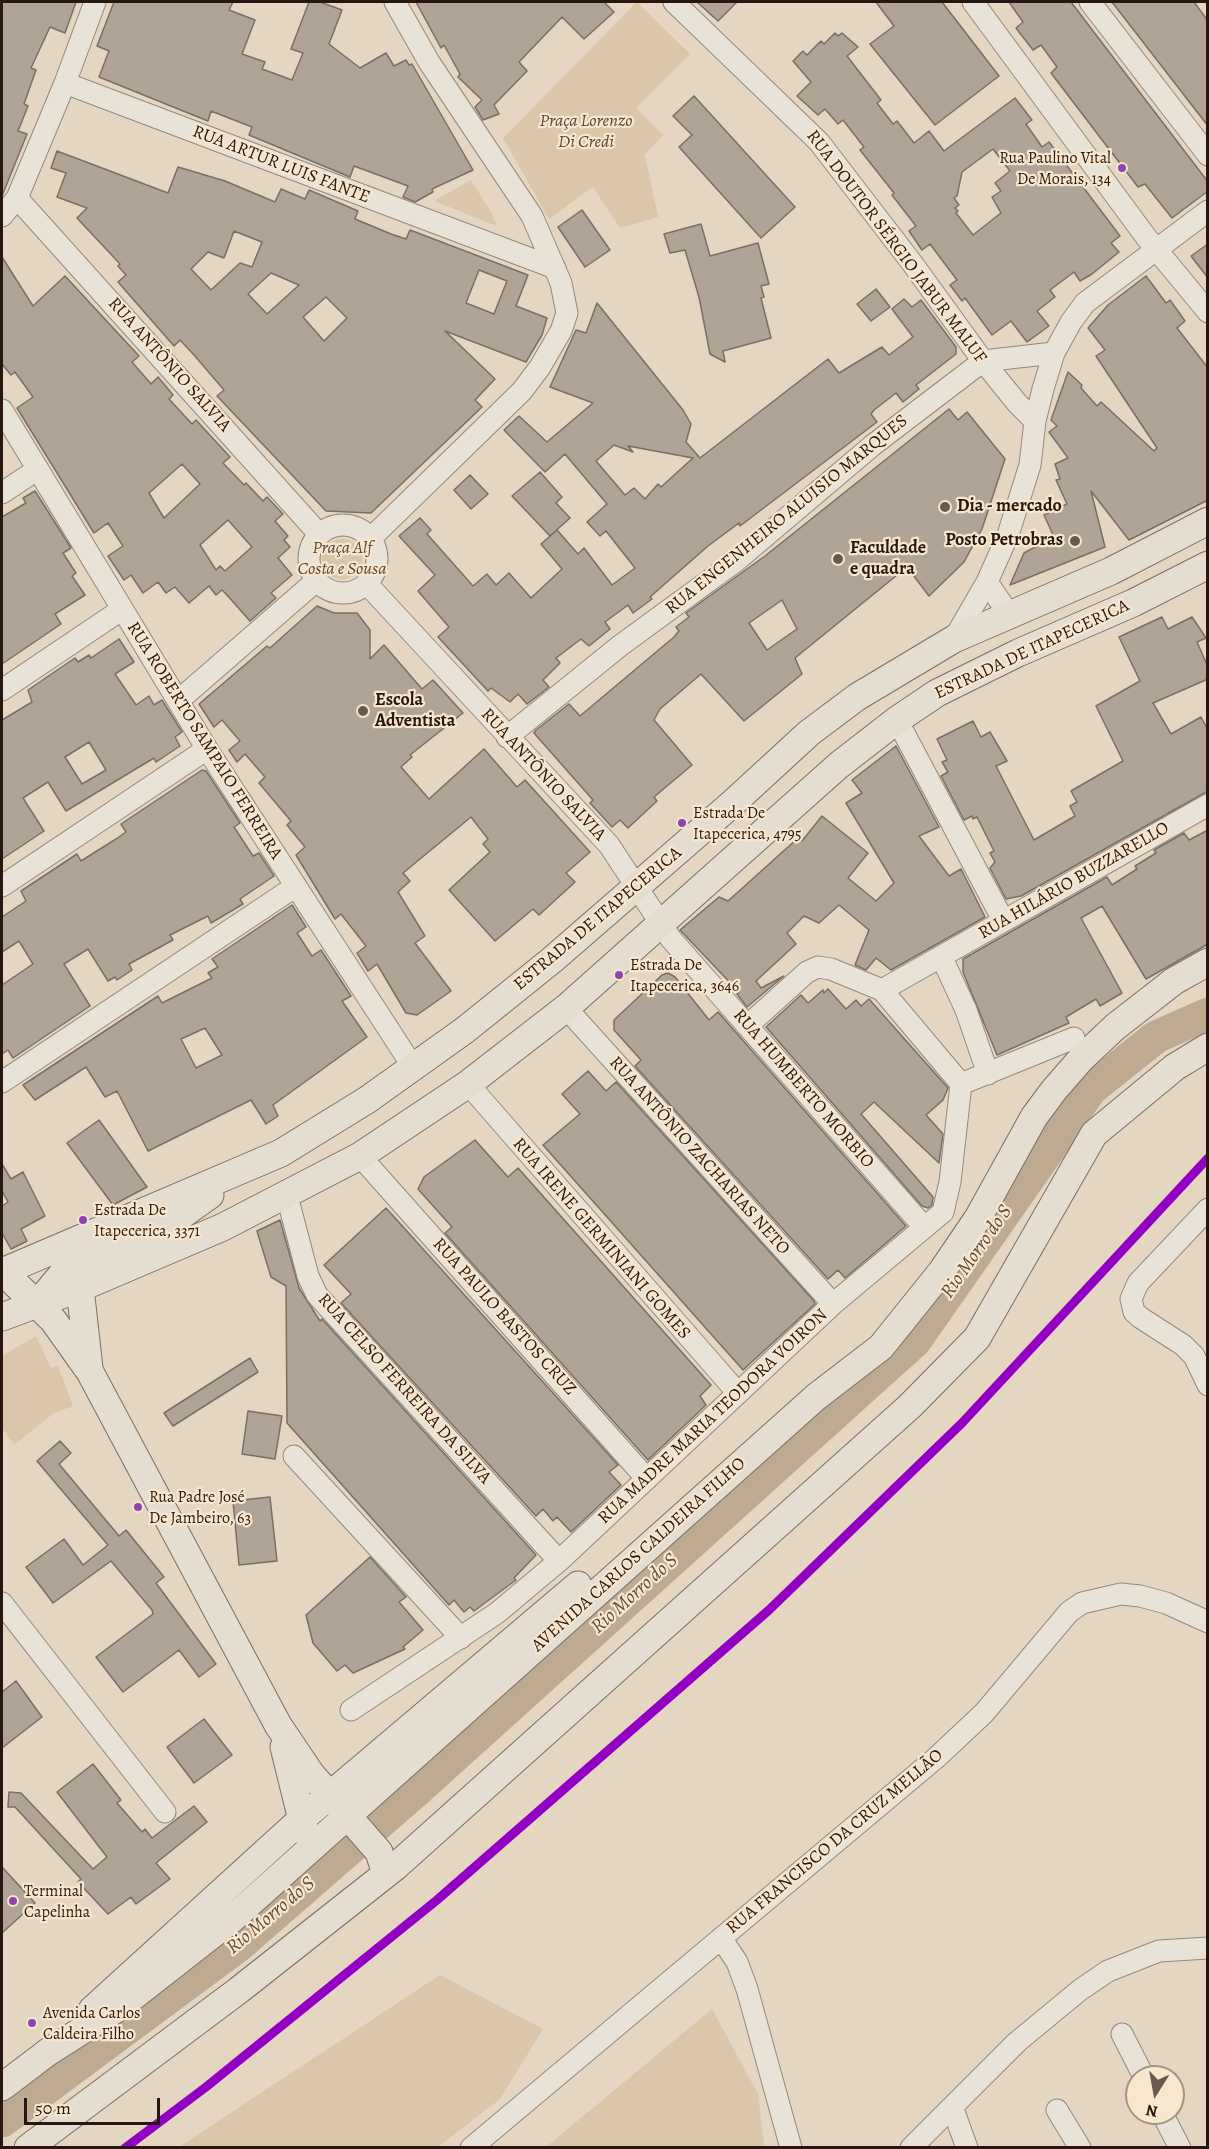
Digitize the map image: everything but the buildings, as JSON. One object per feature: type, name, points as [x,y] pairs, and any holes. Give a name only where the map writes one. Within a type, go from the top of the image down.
[{"type":"main road","name":"ESTRADA DE ITAPECERICA","points":[[2,1271],[281,1153],[367,1100],[552,960],[809,733],[857,697],[954,639],[1111,571],[1208,521]]},
{"type":"main road","points":[[1160,590],[1191,561],[1208,551]]},
{"type":"main road","name":"ESTRADA DE ITAPECERICA","points":[[2,1317],[80,1288],[223,1227],[287,1196],[360,1156],[468,1084],[566,1008],[659,923],[840,765],[897,720],[937,693],[1017,653],[1160,590],[1208,565]]},
{"type":"main road","name":"AVENIDA CARLOS CALDEIRA FILHO","points":[[2,2087],[48,2052],[122,2005],[183,1959],[306,1853],[350,1821],[816,1397],[881,1347],[922,1299],[978,1218],[1034,1117],[1081,1059],[1115,1027],[1174,981],[1208,962]]},
{"type":"main road","points":[[28,2148],[239,1990],[386,1874],[919,1398],[977,1338],[1094,1134],[1175,1066],[1208,1047]]},
{"type":"main road","points":[[38,1303],[63,1274],[83,1261],[175,1220],[198,1205],[239,1171]]},
{"type":"main road","points":[[2,1271],[38,1303],[90,1372],[278,1725],[329,1796],[379,1852],[386,1874]]},
{"type":"main road","points":[[80,1288],[90,1372]]},
{"type":"main road","points":[[48,2052],[114,1988],[303,1818],[742,1446],[816,1397]]},
{"type":"main road","points":[[278,1725],[303,1818],[306,1853]]},
{"type":"street","points":[[2,216],[17,198],[65,83],[95,2]]},
{"type":"street","points":[[371,538],[522,391],[540,367],[561,331],[567,313],[565,297],[555,268],[532,216],[429,62],[393,2]]},
{"type":"street","name":"RUA DOUTOR SÉRGIO JABUR MALUF","points":[[674,2],[819,142],[912,262],[982,361],[1017,404],[1035,421]]},
{"type":"street","points":[[973,2],[1156,249],[1208,312]]},
{"type":"street","points":[[1090,2],[1208,155]]},
{"type":"street","name":"RUA ARTUR LUIS FANTE","points":[[65,83],[555,268]]},
{"type":"street","name":"RUA ANTÔNIO SALVIA","points":[[17,198],[319,534]]},
{"type":"street","points":[[954,639],[987,582],[1023,490],[1030,465],[1035,421],[1054,353],[1085,303],[1208,211]]},
{"type":"street","points":[[498,246],[527,240],[532,216]]},
{"type":"street","points":[[982,361],[1054,353]]},
{"type":"street","name":"RUA ENGENHEIRO ALUISIO MARQUES","points":[[507,737],[621,645],[736,561],[873,445],[982,361]]},
{"type":"street","name":"RUA ROBERTO SAMPAIO FERREIRA","points":[[2,410],[207,749],[413,1067]]},
{"type":"street","points":[[2,494],[38,469]]},
{"type":"street","points":[[342,524],[358,528],[371,538],[377,562],[367,584],[353,592],[337,593],[316,581],[308,557],[310,548],[319,534],[342,524]]},
{"type":"street","points":[[178,701],[316,581]]},
{"type":"street","points":[[987,582],[1010,616]]},
{"type":"street","name":"RUA ANTÔNIO SALVIA","points":[[367,584],[609,845],[659,923]]},
{"type":"street","points":[[2,690],[121,610]]},
{"type":"street","points":[[897,720],[1003,920]]},
{"type":"street","points":[[2,886],[207,749]]},
{"type":"street","name":"RUA HILÁRIO BUZZARELLO","points":[[882,990],[1208,805]]},
{"type":"street","points":[[2,1082],[296,886]]},
{"type":"street","name":"RUA HUMBERTO MORBIO","points":[[659,923],[924,1227]]},
{"type":"street","points":[[942,958],[966,1010],[988,1074]]},
{"type":"street","points":[[747,1026],[807,972],[818,967],[831,969],[882,990],[961,1084],[1074,1038]]},
{"type":"street","name":"RUA ANTÔNIO ZACHARIAS NETO","points":[[566,1008],[833,1304]]},
{"type":"street","name":"RUA IRENE GERMINIANI GOMES","points":[[468,1084],[736,1392]]},
{"type":"street","name":"RUA MADRE MARIA TEODORA VOIRON","points":[[351,1710],[497,1613],[559,1561],[736,1392],[833,1304],[945,1209],[961,1084]]},
{"type":"street","name":"RUA PAULO BASTOS CRUZ","points":[[360,1156],[647,1479]]},
{"type":"street","name":"RUA CELSO FERREIRA DA SILVA","points":[[287,1196],[308,1276],[317,1295],[559,1561]]},
{"type":"street","points":[[1208,1209],[1138,1284],[1131,1299],[1132,1307],[1141,1318],[1184,1345],[1194,1356],[1208,1385]]},
{"type":"street","points":[[294,1456],[460,1638]]},
{"type":"street","name":"RUA FRANCISCO DA CRUZ MELLÃO","points":[[471,2148],[902,1786],[984,1713],[1069,1612],[1082,1603],[1121,1594],[1166,1603],[1208,1622]]},
{"type":"street","points":[[2,1603],[165,1812]]},
{"type":"street","points":[[721,1938],[736,1962],[747,1989],[791,2148]]},
{"type":"street","points":[[911,2148],[953,2109],[1017,2042],[1080,1990],[1108,1971],[1159,1951],[1208,1948]]},
{"type":"street","points":[[1122,2034],[1138,2065]]},
{"type":"street","points":[[953,2109],[967,2148]]},
{"type":"street","points":[[1057,2110],[1080,2148]]},
{"type":"street","points":[[1168,2125],[1180,2148]]},
{"type":"green space","name":"Praça Lorenzo Di Credi","points":[[637,2],[690,54],[636,108],[663,135],[645,155],[658,217],[620,228],[593,187],[549,219],[503,138]]},
{"type":"green space","points":[[471,180],[492,214],[497,226],[434,201]]},
{"type":"green space","name":"Praça Alf Costa e Sousa","points":[[342,539],[350,540],[356,545],[361,551],[361,567],[356,573],[350,578],[342,579],[334,578],[328,573],[323,567],[322,559],[323,551],[328,545],[334,540]]},
{"type":"green space","points":[[36,1336],[51,1368],[58,1366],[73,1406],[54,1413],[14,1445],[2,1428],[2,1356]]},
{"type":"green space","points":[[440,1975],[543,2029],[500,2099],[438,2147],[179,2147]]},
{"type":"green space","points":[[712,2009],[758,2094],[764,2147],[546,2147]]},
{"type":"waterway","name":"Rio Morro do S","points":[[2,2121],[238,1946],[417,1790],[915,1341],[1091,1089],[1156,1037],[1208,1014]]},
{"type":"transit line","points":[[125,2148],[206,2087],[437,1900],[769,1610],[962,1423],[1208,1158]]},
{"type":"place","name":"Rua Paulino Vital De Morais, 134","points":[[1122,168]]},
{"type":"place","name":"Dia - mercado","points":[[945,507]]},
{"type":"place","name":"Posto Petrobras","points":[[1075,541]]},
{"type":"place","name":"Faculdade e quadra","points":[[838,559]]},
{"type":"place","name":"Escola Adventista","points":[[363,711]]},
{"type":"place","name":"Estrada De Itapecerica, 4795","points":[[682,823]]},
{"type":"place","name":"Estrada De Itapecerica, 3646","points":[[619,975]]},
{"type":"place","name":"Estrada De Itapecerica, 3371","points":[[83,1220]]},
{"type":"place","name":"Rua Padre José De Jambeiro, 63","points":[[138,1507]]},
{"type":"place","name":"Terminal Capelinha","points":[[13,1901]]},
{"type":"place","name":"Avenida Carlos Caldeira Filho","points":[[32,2023]]}]
